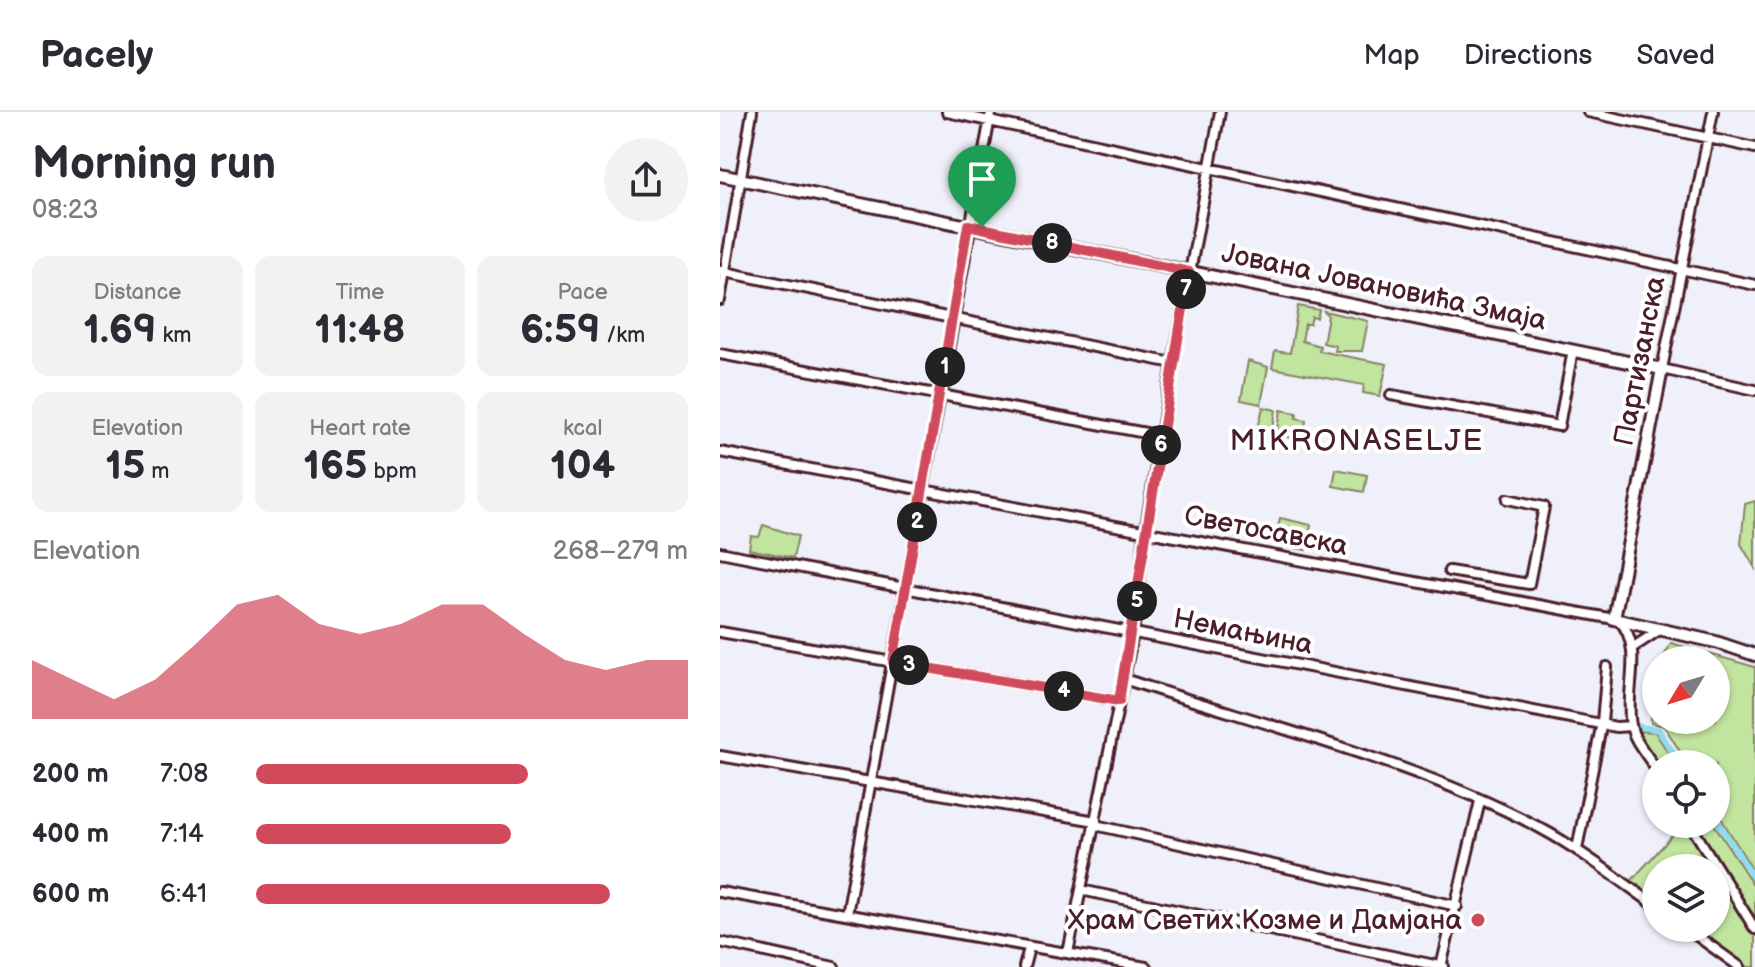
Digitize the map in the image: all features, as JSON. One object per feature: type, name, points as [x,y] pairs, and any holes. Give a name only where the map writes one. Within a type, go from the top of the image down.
[{"type":"main road","name":"Јована Јовановића Змаја","points":[[720,175],[1662,369]]},
{"type":"main road","name":"Партизанска","points":[[1616,619],[1662,369]]},
{"type":"main road","name":"Светосавска","points":[[1616,619],[1755,655]]},
{"type":"street","points":[[720,300],[722,271],[752,112]]},
{"type":"street","points":[[947,112],[990,117],[1209,170],[1755,285]]},
{"type":"street","points":[[1068,953],[1133,634],[1145,533],[1173,363],[1220,112]]},
{"type":"street","points":[[1588,112],[1755,148]]},
{"type":"street","name":"Партизанска","points":[[1662,369],[1713,112]]},
{"type":"street","points":[[847,914],[941,394],[968,225],[990,117]]},
{"type":"street","points":[[722,271],[1173,363]]},
{"type":"street","points":[[1391,395],[1559,426],[1573,350]]},
{"type":"street","points":[[720,354],[1162,436]]},
{"type":"street","name":"Јована Јовановића Змаја","points":[[1662,369],[1755,390]]},
{"type":"street","name":"Светосавска","points":[[720,452],[1616,619]]},
{"type":"street","points":[[1449,571],[1529,584],[1544,507],[1508,499]]},
{"type":"street","name":"Немањина","points":[[720,552],[1616,727],[1631,726]]},
{"type":"street","points":[[1616,619],[1626,628],[1632,648],[1631,726],[1645,750]]},
{"type":"street","points":[[1632,648],[1662,629]]},
{"type":"street","points":[[720,632],[1119,701]]},
{"type":"street","points":[[1577,849],[1602,722],[1607,667]]},
{"type":"street","points":[[1124,679],[1404,770],[1480,801],[1577,849],[1642,896]]},
{"type":"street","name":"Немањина","points":[[1599,737],[1616,727]]},
{"type":"street","points":[[720,756],[1096,823],[1457,906]]},
{"type":"street","points":[[1081,890],[1442,967],[1480,801]]},
{"type":"street","points":[[1699,838],[1755,929]]},
{"type":"street","points":[[720,892],[1146,967]]},
{"type":"street","points":[[720,942],[834,967]]},
{"type":"street","points":[[1705,942],[1740,967]]},
{"type":"street","points":[[1024,967],[1029,948]]},
{"type":"green space","points":[[1298,306],[1319,310],[1317,318],[1312,317],[1310,324],[1305,324],[1302,341],[1320,346],[1319,351],[1387,364],[1380,396],[1363,393],[1364,385],[1272,368],[1275,351],[1290,353]]},
{"type":"green space","points":[[1324,311],[1368,321],[1362,351],[1335,351],[1336,346],[1323,343],[1328,316]]},
{"type":"green space","points":[[1248,361],[1268,367],[1261,404],[1241,400]]},
{"type":"green space","points":[[1263,407],[1276,410],[1271,439],[1256,437]]},
{"type":"green space","points":[[1281,410],[1297,413],[1296,418],[1306,420],[1303,440],[1277,435]]},
{"type":"green space","points":[[1336,469],[1367,475],[1364,492],[1333,486]]},
{"type":"green space","points":[[1755,501],[1755,568],[1741,544],[1745,504]]},
{"type":"green space","points":[[1280,518],[1311,525],[1306,550],[1275,544]]},
{"type":"green space","points":[[763,525],[798,536],[793,558],[749,549],[751,536],[759,537]]},
{"type":"green space","points":[[1730,660],[1755,667],[1755,874],[1730,833],[1730,750],[1679,750],[1669,734],[1730,734]]},
{"type":"green space","points":[[1629,731],[1656,734],[1666,750],[1642,750],[1642,759],[1629,738]]},
{"type":"green space","points":[[1670,838],[1723,838],[1755,888],[1755,967],[1748,967],[1714,942],[1730,942],[1730,854],[1656,854]]},
{"type":"green space","points":[[1642,869],[1642,889],[1631,881]]},
{"type":"waterway","points":[[1636,726],[1658,730],[1672,750]]},
{"type":"waterway","points":[[1728,838],[1755,880]]},
{"type":"place","name":"Храм Светих Козме и Дамјана","points":[[1478,920]]},
{"type":"district","name":"MIKRONASELJE","points":[[1357,441]]},
{"type":"route","points":[[968,225],[982,227],[1189,272],[1145,533],[1133,634],[1119,701],[893,662],[968,225]]}]
